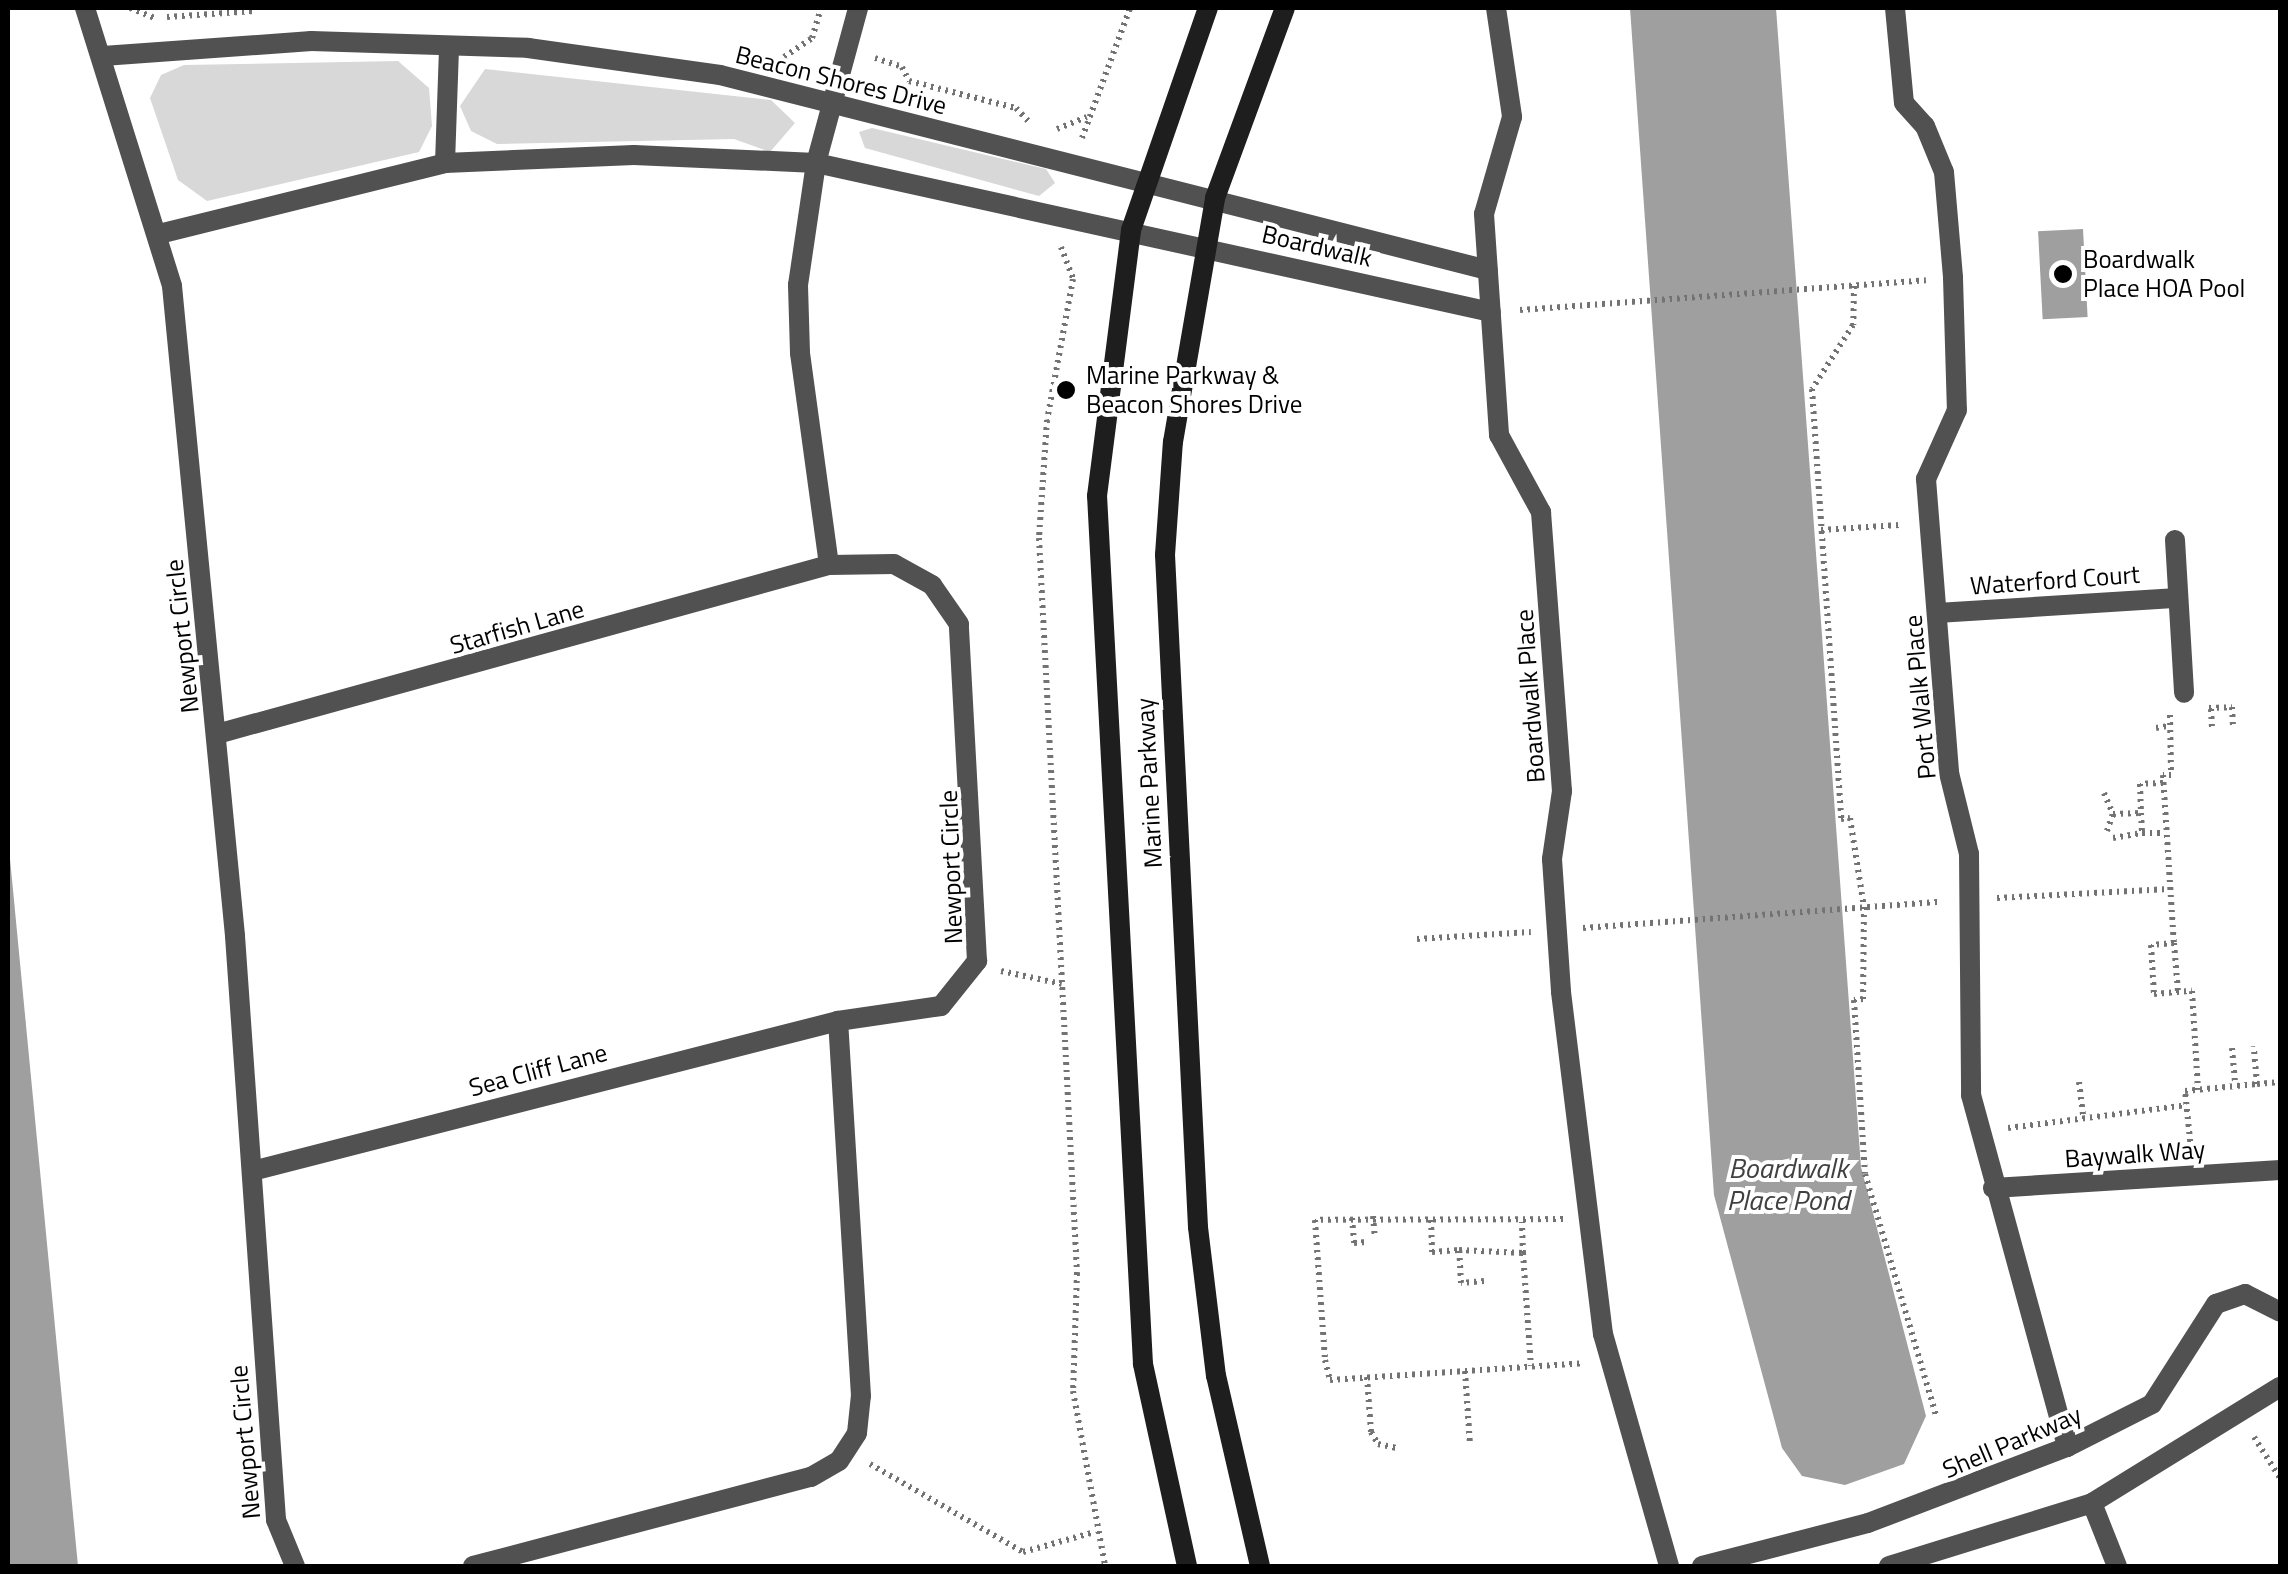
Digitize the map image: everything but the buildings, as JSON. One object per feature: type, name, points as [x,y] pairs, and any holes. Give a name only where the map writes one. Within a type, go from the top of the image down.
[{"type":"main road","name":"Marine Parkway","points":[[1187,1566],[1143,1364],[1102,702],[1097,496],[1132,230],[1145,181],[1208,8]]},
{"type":"main road","name":"Marine Parkway","points":[[1260,1566],[1216,1376],[1198,1227],[1166,614],[1169,474],[1214,198],[1285,8]]},
{"type":"street","name":"Newport Circle","points":[[86,8],[163,233],[217,734],[276,1520],[295,1566]]},
{"type":"street","points":[[829,565],[798,285],[816,163],[858,8]]},
{"type":"street","name":"Boardwalk Place","points":[[1496,8],[1513,99],[1484,198],[1488,270],[1500,435],[1541,512],[1562,791],[1552,859],[1558,964],[1592,1217],[1598,1308],[1669,1566]]},
{"type":"street","name":"Port Walk Place","points":[[1894,8],[1904,103],[1925,126],[1944,172],[1952,278],[1956,410],[1926,466],[1948,773],[1967,830],[1976,984],[1966,1030],[1977,1131],[2067,1447]]},
{"type":"street","name":"Beacon Shores Drive","points":[[103,56],[312,41],[449,48],[662,67],[834,102],[1214,198]]},
{"type":"street","points":[[446,163],[449,48]]},
{"type":"street","points":[[163,233],[446,163],[634,155],[816,163],[1132,230]]},
{"type":"street","name":"Boardwalk","points":[[1214,198],[1488,270]]},
{"type":"street","name":"Boardwalk","points":[[1132,230],[1491,312]]},
{"type":"street","name":"Waterford Court","points":[[2175,540],[2184,693]]},
{"type":"street","name":"Newport Circle","points":[[829,565],[894,564],[932,585],[959,624],[978,864],[976,965],[941,1006],[838,1021]]},
{"type":"street","name":"Starfish Lane","points":[[217,734],[829,565]]},
{"type":"street","name":"Waterford Court","points":[[1936,613],[2178,598]]},
{"type":"street","points":[[473,1566],[811,1477],[847,1452],[861,1396],[838,1021]]},
{"type":"street","name":"Sea Cliff Lane","points":[[252,1171],[838,1021]]},
{"type":"street","name":"Baywalk Way","points":[[1993,1188],[2280,1170]]},
{"type":"street","name":"Shell Parkway","points":[[1702,1566],[1868,1523],[2067,1447],[2152,1404],[2216,1304],[2245,1294],[2280,1312]]},
{"type":"street","points":[[1889,1566],[2092,1503],[2280,1387]]},
{"type":"street","points":[[2092,1503],[2118,1566]]},
{"type":"path","points":[[130,8],[146,18],[211,13]]},
{"type":"path","points":[[1075,164],[1088,116],[1130,8]]},
{"type":"path","points":[[875,58],[902,67],[909,81],[1016,108],[1040,129],[1088,116]]},
{"type":"path","points":[[1062,214],[1059,240],[1074,279],[1048,420],[1039,538],[1077,1272],[1072,1391],[1095,1532],[1106,1566]]},
{"type":"path","points":[[1491,312],[1952,278]]},
{"type":"path","points":[[1854,286],[1853,326],[1812,389],[1841,818],[1850,818],[1853,860],[1860,859],[1864,908],[1863,999],[1854,1000],[1865,1174],[1936,1415]]},
{"type":"path","points":[[1821,530],[1930,523]]},
{"type":"path","points":[[2178,992],[2163,783],[2167,726],[2184,693]]},
{"type":"path","points":[[2210,709],[2212,727]]},
{"type":"path","points":[[2156,728],[2167,726]]},
{"type":"path","points":[[2142,833],[2140,784],[2163,783]]},
{"type":"path","points":[[2104,794],[2114,814],[2110,834],[2165,833]]},
{"type":"path","points":[[2114,814],[2141,813]]},
{"type":"path","points":[[1694,919],[2169,888]]},
{"type":"path","points":[[2174,943],[2151,945],[2154,994],[2192,991],[2198,1090]]},
{"type":"path","points":[[976,965],[1062,984]]},
{"type":"path","points":[[2254,1046],[2257,1084]]},
{"type":"path","points":[[2232,1048],[2234,1085]]},
{"type":"path","points":[[2079,1082],[2083,1115]]},
{"type":"path","points":[[2193,1174],[2186,1090],[2280,1082]]},
{"type":"path","points":[[1977,1131],[2083,1115],[2187,1106]]},
{"type":"path","points":[[1592,1217],[1522,1222],[1373,1216],[1315,1220],[1325,1360],[1330,1380],[1614,1362]]},
{"type":"path","points":[[1373,1216],[1374,1238]]},
{"type":"path","points":[[1352,1218],[1354,1243],[1366,1242]]},
{"type":"path","points":[[1430,1220],[1432,1252],[1523,1253]]},
{"type":"path","points":[[1522,1222],[1531,1366]]},
{"type":"path","points":[[1458,1250],[1460,1283],[1484,1281]]},
{"type":"path","points":[[1465,1371],[1470,1444]]},
{"type":"path","points":[[1367,1377],[1371,1432],[1378,1444],[1396,1448]]},
{"type":"path","points":[[2253,1436],[2280,1478]]},
{"type":"path","points":[[847,1452],[1024,1552],[1095,1532]]},
{"type":"shaded area","points":[[398,61],[429,88],[432,126],[419,152],[207,201],[178,180],[150,98],[161,75],[184,65]]},
{"type":"shaded area","points":[[485,69],[771,100],[795,123],[770,152],[734,139],[497,144],[471,131],[460,106]]},
{"type":"shaded area","points":[[872,128],[1046,169],[1055,183],[1039,196],[865,148],[859,132]]},
{"type":"water","name":"Boardwalk Place Pond","points":[[1630,8],[1776,8],[1861,1167],[1926,1416],[1904,1464],[1845,1485],[1802,1476],[1782,1448],[1714,1195]]},
{"type":"water","name":"Boardwalk Place HOA Pool","points":[[2083,229],[2088,317],[2043,319],[2038,231]]},
{"type":"water","points":[[8,838],[78,1566],[8,1566]]},
{"type":"place","name":"Boardwalk Place HOA Pool","points":[[2063,274]]},
{"type":"place","name":"Marine Parkway & Beacon Shores Drive","points":[[1066,390]]}]
